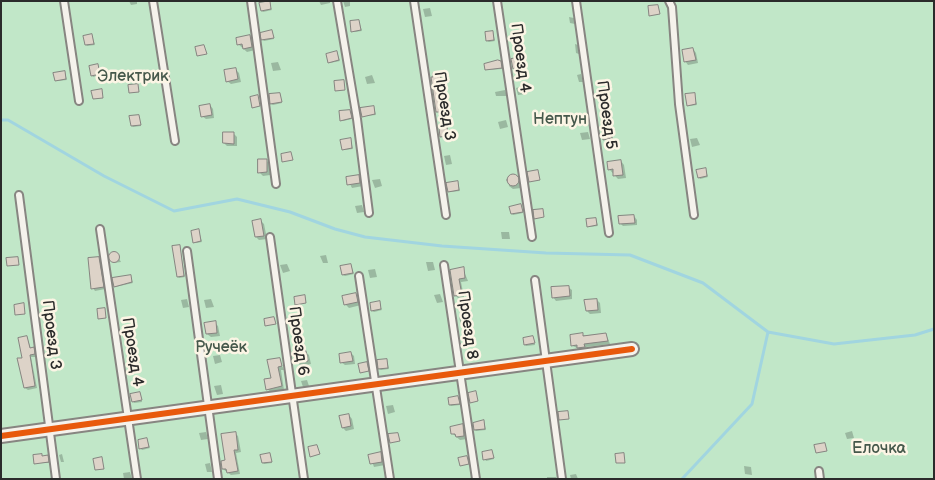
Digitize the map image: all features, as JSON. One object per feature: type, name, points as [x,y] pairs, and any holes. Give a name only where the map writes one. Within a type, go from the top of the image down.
[{"type":"street","points":[[1,436],[632,349]]},
{"type":"lane","points":[[64,1],[79,101]]},
{"type":"lane","points":[[153,1],[176,141]]},
{"type":"lane","points":[[251,1],[276,184]]},
{"type":"lane","points":[[337,1],[357,119],[369,213]]},
{"type":"lane","name":"Проезд 3","points":[[414,1],[446,215]]},
{"type":"lane","name":"Проезд 4","points":[[498,1],[532,237]]},
{"type":"lane","name":"Проезд 5","points":[[576,1],[609,233]]},
{"type":"lane","points":[[669,1],[672,7],[679,104],[694,214]]},
{"type":"lane","name":"Проезд 3","points":[[19,195],[56,479]]},
{"type":"lane","name":"Проезд 4","points":[[100,229],[137,479]]},
{"type":"lane","name":"Проезд 6","points":[[270,236],[304,479]]},
{"type":"lane","points":[[187,250],[218,479]]},
{"type":"lane","name":"Проезд 8","points":[[444,265],[476,479]]},
{"type":"lane","points":[[359,276],[390,479]]},
{"type":"lane","points":[[535,280],[562,479]]},
{"type":"lane","points":[[818,471],[820,479]]},
{"type":"green space","points":[[1,1],[934,1],[934,479],[1,479]]},
{"type":"building","points":[[270,1],[271,9],[261,11],[259,3]]},
{"type":"building","points":[[658,5],[660,14],[649,16],[648,6]]},
{"type":"building","points":[[359,20],[361,30],[351,32],[350,21]]},
{"type":"building","points":[[272,30],[274,38],[261,40],[260,33]]},
{"type":"building","points":[[493,31],[494,40],[486,41],[485,32]]},
{"type":"building","points":[[92,34],[94,44],[85,45],[83,36]]},
{"type":"building","points":[[250,35],[252,47],[243,49],[242,44],[237,45],[236,38]]},
{"type":"building","points":[[204,45],[207,54],[197,56],[195,47]]},
{"type":"building","points":[[693,48],[696,60],[684,62],[682,50]]},
{"type":"building","points":[[337,51],[339,60],[328,63],[326,54]]},
{"type":"building","points":[[521,57],[523,67],[513,69],[511,59]]},
{"type":"building","points":[[498,60],[501,61],[502,68],[485,70],[484,64]]},
{"type":"building","points":[[98,64],[100,74],[91,76],[89,66]]},
{"type":"building","points":[[236,68],[238,79],[226,82],[224,70]]},
{"type":"building","points":[[65,71],[66,79],[55,81],[53,73]]},
{"type":"building","points":[[440,72],[445,112],[436,112],[431,77],[433,77],[433,73]]},
{"type":"building","points":[[344,80],[345,90],[335,91],[334,81]]},
{"type":"building","points":[[138,84],[139,92],[129,93],[128,85]]},
{"type":"building","points":[[102,89],[103,98],[93,99],[91,91]]},
{"type":"building","points":[[280,93],[282,102],[270,104],[269,94]]},
{"type":"building","points":[[695,93],[696,104],[687,106],[685,94]]},
{"type":"building","points":[[258,95],[260,106],[252,108],[250,97]]},
{"type":"building","points":[[210,104],[212,115],[201,117],[199,106]]},
{"type":"building","points":[[374,106],[375,114],[362,117],[360,108]]},
{"type":"building","points":[[350,110],[352,118],[340,121],[339,111]]},
{"type":"building","points":[[139,115],[141,125],[131,126],[129,116]]},
{"type":"building","points":[[447,126],[448,136],[440,137],[439,128]]},
{"type":"building","points":[[611,129],[612,138],[603,140],[602,130]]},
{"type":"building","points":[[223,132],[234,132],[234,144],[223,143]]},
{"type":"building","points":[[351,138],[352,148],[342,150],[340,140]]},
{"type":"building","points":[[291,152],[293,160],[282,162],[281,154]]},
{"type":"building","points":[[258,159],[267,159],[267,172],[258,173]]},
{"type":"building","points":[[621,160],[623,175],[613,176],[613,169],[608,170],[607,162]]},
{"type":"building","points":[[706,168],[707,176],[698,178],[696,170]]},
{"type":"building","points":[[538,170],[540,180],[529,182],[527,172]]},
{"type":"building","points":[[511,174],[515,174],[519,180],[515,186],[511,186],[507,182],[507,178]]},
{"type":"building","points":[[359,175],[360,183],[347,185],[346,177]]},
{"type":"building","points":[[458,181],[459,190],[448,192],[446,183]]},
{"type":"building","points":[[521,204],[523,212],[511,214],[509,207]]},
{"type":"building","points":[[543,209],[544,217],[534,219],[533,210]]},
{"type":"building","points":[[634,215],[635,223],[619,224],[618,216]]},
{"type":"building","points":[[596,218],[597,225],[587,227],[586,219]]},
{"type":"building","points":[[261,219],[264,236],[255,237],[252,221]]},
{"type":"building","points":[[199,229],[201,241],[193,243],[191,231]]},
{"type":"building","points":[[180,245],[184,276],[177,277],[172,246]]},
{"type":"building","points":[[112,252],[116,252],[119,257],[118,261],[112,262],[109,259],[109,255]]},
{"type":"building","points":[[18,257],[19,265],[7,266],[6,258]]},
{"type":"building","points":[[99,257],[104,287],[91,289],[88,258]]},
{"type":"building","points":[[351,264],[353,273],[342,275],[340,266]]},
{"type":"building","points":[[464,267],[465,278],[459,279],[462,295],[454,296],[450,270]]},
{"type":"building","points":[[131,275],[132,282],[114,287],[112,278]]},
{"type":"building","points":[[569,286],[570,296],[552,298],[551,287]]},
{"type":"building","points":[[356,293],[358,302],[344,305],[342,296]]},
{"type":"building","points":[[305,295],[306,303],[295,305],[294,297]]},
{"type":"building","points":[[597,299],[598,310],[586,311],[584,300]]},
{"type":"building","points":[[380,301],[381,309],[371,311],[370,303]]},
{"type":"building","points":[[24,303],[25,314],[15,315],[14,305]]},
{"type":"building","points":[[105,308],[106,318],[98,319],[97,309]]},
{"type":"building","points":[[274,317],[276,324],[265,326],[264,319]]},
{"type":"building","points":[[216,321],[217,333],[206,334],[204,323]]},
{"type":"building","points":[[583,333],[583,336],[606,333],[608,341],[584,344],[585,347],[577,348],[577,345],[571,346],[570,335]]},
{"type":"building","points":[[27,336],[30,348],[34,347],[35,354],[30,355],[35,386],[24,388],[17,358],[22,358],[18,338]]},
{"type":"building","points":[[533,336],[535,343],[524,345],[523,338]]},
{"type":"building","points":[[306,351],[308,361],[296,363],[294,353]]},
{"type":"building","points":[[351,352],[353,361],[340,363],[339,354]]},
{"type":"building","points":[[280,358],[282,366],[278,367],[282,386],[266,390],[264,379],[271,378],[267,360]]},
{"type":"building","points":[[387,359],[388,368],[378,369],[377,360]]},
{"type":"building","points":[[367,362],[369,371],[360,373],[358,364]]},
{"type":"building","points":[[476,391],[478,401],[470,403],[468,393]]},
{"type":"building","points":[[140,392],[142,400],[132,402],[130,394]]},
{"type":"building","points":[[458,396],[460,404],[449,405],[448,398]]},
{"type":"building","points":[[568,411],[569,419],[559,420],[558,412]]},
{"type":"building","points":[[349,414],[351,426],[342,428],[339,416]]},
{"type":"building","points":[[484,420],[485,429],[474,430],[473,423]]},
{"type":"building","points":[[463,424],[464,436],[456,437],[455,434],[451,434],[450,427]]},
{"type":"building","points":[[236,432],[238,450],[234,450],[238,471],[227,473],[226,469],[222,469],[221,461],[225,460],[221,434]]},
{"type":"building","points":[[398,433],[400,441],[390,443],[388,434]]},
{"type":"building","points":[[147,438],[149,447],[139,449],[138,440]]},
{"type":"building","points":[[825,443],[827,451],[816,453],[814,445]]},
{"type":"building","points":[[317,445],[320,454],[310,457],[308,447]]},
{"type":"building","points":[[492,450],[494,458],[483,460],[482,452]]},
{"type":"building","points":[[381,452],[382,462],[370,464],[368,455]]},
{"type":"building","points":[[270,453],[272,462],[262,463],[260,455]]},
{"type":"building","points":[[624,453],[625,463],[616,463],[615,454]]},
{"type":"building","points":[[42,454],[42,456],[48,455],[49,462],[34,464],[33,455]]},
{"type":"building","points":[[467,456],[469,464],[460,466],[458,458]]},
{"type":"building","points":[[102,457],[104,469],[95,470],[93,459]]},
{"type":"waterway","points":[[1,120],[8,120],[104,176],[174,211],[237,199],[290,212],[335,229],[365,237],[442,246],[546,253],[630,255],[703,283],[768,332],[834,344],[915,335],[934,329]]},
{"type":"waterway","points":[[682,479],[752,404],[768,332]]},
{"type":"cycle path","points":[[1,436],[632,349]]},
{"type":"park label","name":"Электрик","points":[[133,77]]},
{"type":"park label","name":"Нептун","points":[[560,120]]},
{"type":"park label","name":"Ручеёк","points":[[221,348]]},
{"type":"park label","name":"Елочка","points":[[879,449]]}]
